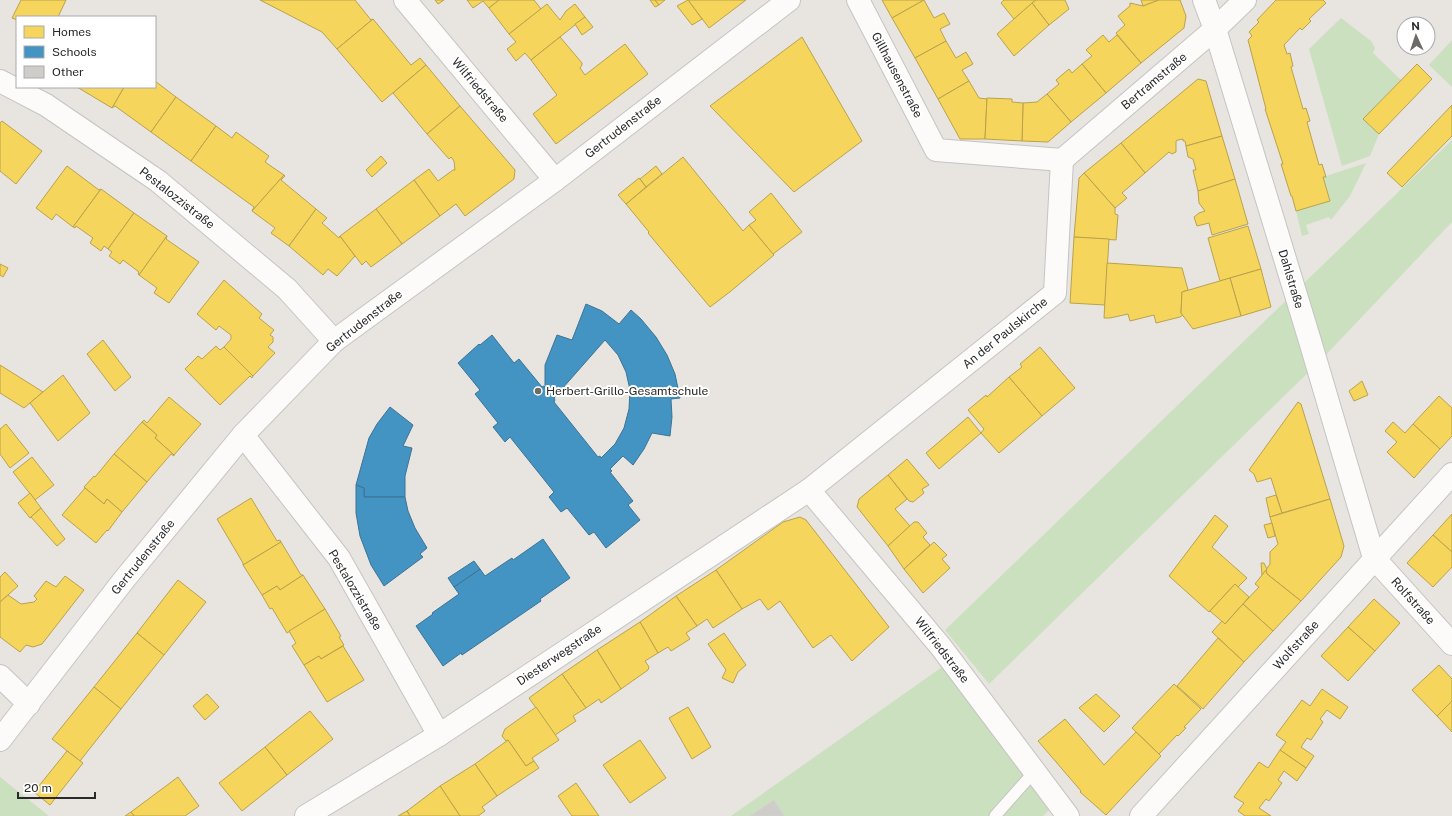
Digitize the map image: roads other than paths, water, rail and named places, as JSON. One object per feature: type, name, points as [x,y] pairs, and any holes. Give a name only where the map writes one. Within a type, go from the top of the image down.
[{"type":"street","name":"Wilfriedstraße","points":[[405,0],[555,180]]},
{"type":"street","name":"Gertrudenstraße","points":[[0,740],[123,581],[243,435],[334,341],[555,180],[789,0]]},
{"type":"street","name":"Gillhausenstraße","points":[[858,0],[936,150],[1062,160]]},
{"type":"street","name":"Dahlstraße","points":[[1204,0],[1215,30],[1310,341],[1374,558]]},
{"type":"street","name":"Bertramstraße","points":[[1062,160],[1215,30],[1245,0]]},
{"type":"street","name":"Pestalozzistraße","points":[[0,81],[46,105],[158,181],[287,289],[334,341]]},
{"type":"street","name":"An der Paulskirche","points":[[809,490],[1055,293],[1062,160]]},
{"type":"street","name":"Pestalozzistraße","points":[[243,435],[339,558],[439,735]]},
{"type":"street","name":"Wolfstraße","points":[[1141,816],[1452,474]]},
{"type":"street","name":"Wilfriedstraße","points":[[809,490],[941,647],[1068,816]]},
{"type":"street","name":"Diesterwegstraße","points":[[306,816],[439,735],[809,490]]},
{"type":"street","name":"Rolfstraße","points":[[1374,558],[1452,644]]},
{"type":"street","points":[[0,676],[29,704]]},
{"type":"lane","points":[[995,816],[1034,772]]},
{"type":"place","name":"Herbert-Grillo-Gesamtschule","points":[[538,391]]}]
